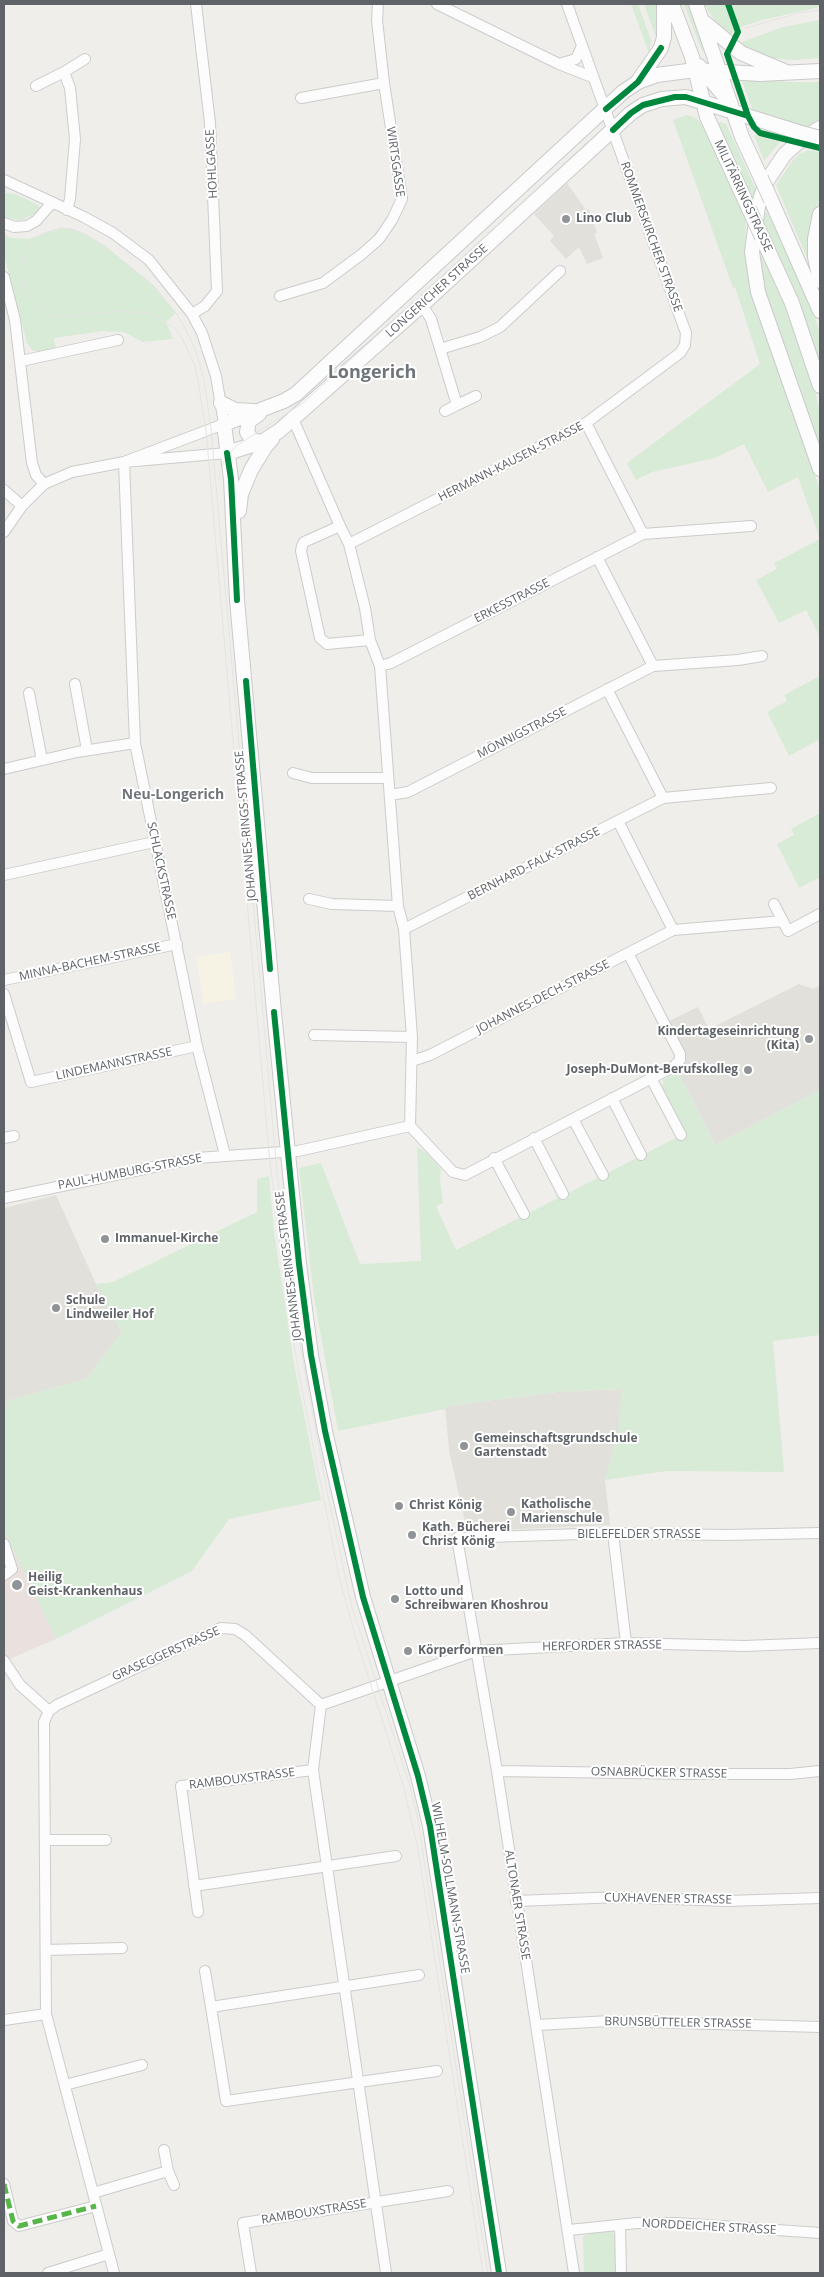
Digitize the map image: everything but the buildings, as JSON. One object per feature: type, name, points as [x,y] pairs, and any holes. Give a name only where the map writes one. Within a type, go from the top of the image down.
[{"type":"street","name":"HOHLGASSE","points":[[192,314],[206,306],[217,291],[210,123],[196,4]]},
{"type":"street","name":"WIRTSGASSE","points":[[280,296],[323,283],[362,254],[379,239],[402,199],[384,83],[377,20],[378,4]]},
{"type":"street","points":[[438,4],[559,64],[592,78]]},
{"type":"street","name":"ROMMERSKIRCHER STRASSE","points":[[567,4],[592,78],[606,109],[686,333],[685,345]]},
{"type":"street","points":[[638,82],[661,48],[664,37],[664,4]]},
{"type":"street","name":"MILITÄRRINGSTRASSE","points":[[672,4],[705,75],[735,113],[760,178],[820,311]]},
{"type":"street","name":"MILITÄRRINGSTRASSE","points":[[696,4],[702,21],[707,118],[792,303],[820,386]]},
{"type":"street","points":[[702,21],[741,53],[792,74]]},
{"type":"street","points":[[559,64],[576,58],[582,46]]},
{"type":"street","points":[[36,86],[64,72],[85,58]]},
{"type":"street","name":"LONGERICHER STRASSE","points":[[124,462],[264,409],[296,394],[606,109],[638,82],[658,74],[678,71],[705,75],[735,113],[820,138]]},
{"type":"street","points":[[705,75],[792,74],[820,71]]},
{"type":"street","points":[[64,72],[70,88],[75,139],[70,199],[66,210]]},
{"type":"street","name":"LONGERICHER STRASSE","points":[[4,532],[22,506],[44,484],[72,472],[124,462],[227,452],[262,442],[280,431],[422,305],[631,113],[643,105],[662,99],[686,97],[705,75]]},
{"type":"street","points":[[301,98],[384,83]]},
{"type":"street","points":[[820,128],[802,139],[785,154],[766,182],[758,206],[752,252],[758,292],[820,469]]},
{"type":"street","points":[[4,180],[51,204],[84,217],[149,260],[192,314],[210,354],[224,424]]},
{"type":"street","points":[[4,223],[14,227],[27,226],[36,221],[51,204]]},
{"type":"street","points":[[820,214],[815,239],[815,257],[820,281]]},
{"type":"street","points":[[440,350],[480,337],[500,327],[560,271]]},
{"type":"street","points":[[4,277],[15,320],[32,463],[36,474],[44,484]]},
{"type":"street","points":[[422,305],[431,320],[457,405]]},
{"type":"street","points":[[21,361],[118,340]]},
{"type":"street","name":"HERMANN-KAUSEN-STRASSE","points":[[349,544],[586,424],[680,353],[685,345]]},
{"type":"street","points":[[445,411],[476,396]]},
{"type":"street","points":[[221,403],[234,410],[264,409]]},
{"type":"street","points":[[262,442],[249,437],[247,425],[252,418],[264,409]]},
{"type":"street","points":[[293,420],[349,544],[365,608],[370,640],[380,666],[398,906],[404,930],[412,1037],[410,1126],[458,1175],[464,1175],[651,1078],[674,1068],[680,1060],[680,1054],[628,953]]},
{"type":"street","name":"JOHANNES-RINGS-STRASSE","points":[[224,424],[231,479],[237,600],[302,1289],[311,1355],[344,1514]]},
{"type":"street","points":[[586,424],[643,534]]},
{"type":"street","points":[[234,534],[242,494],[251,470],[265,447],[280,431]]},
{"type":"street","name":"SCHLACKSTRASSE","points":[[124,462],[135,743],[197,1046],[225,1156]]},
{"type":"street","points":[[4,490],[22,506]]},
{"type":"street","points":[[340,526],[304,542],[301,550],[320,638],[327,644],[370,640]]},
{"type":"street","name":"ERKESSTRASSE","points":[[380,666],[391,663],[643,534],[751,526]]},
{"type":"street","points":[[597,558],[653,666]]},
{"type":"street","name":"MÖNNIGSTRASSE","points":[[390,795],[408,792],[653,666],[762,656]]},
{"type":"street","points":[[75,684],[87,750]]},
{"type":"street","points":[[607,689],[663,798]]},
{"type":"street","points":[[29,693],[42,760]]},
{"type":"street","points":[[4,769],[87,750],[135,743]]},
{"type":"street","points":[[293,773],[312,778],[387,778]]},
{"type":"street","name":"BERNHARD-FALK-STRASSE","points":[[404,930],[663,798],[771,788]]},
{"type":"street","points":[[618,821],[673,930]]},
{"type":"street","points":[[4,875],[154,842]]},
{"type":"street","points":[[309,899],[332,904],[398,906]]},
{"type":"street","points":[[774,904],[782,921]]},
{"type":"street","name":"JOHANNES-DECH-STRASSE","points":[[412,1061],[430,1055],[673,930],[782,921],[788,931],[820,914]]},
{"type":"street","name":"MINNA-BACHEM-STRASSE","points":[[4,980],[177,944]]},
{"type":"street","name":"LINDEMANNSTRASSE","points":[[4,994],[31,1082],[197,1046]]},
{"type":"street","points":[[314,1035],[412,1037]]},
{"type":"street","points":[[651,1078],[681,1135]]},
{"type":"street","points":[[612,1098],[641,1154]]},
{"type":"street","points":[[573,1119],[603,1175]]},
{"type":"street","name":"PAUL-HUMBURG-STRASSE","points":[[4,1198],[113,1177],[168,1163],[225,1156],[288,1152],[410,1126]]},
{"type":"street","points":[[534,1138],[563,1194]]},
{"type":"street","points":[[494,1158],[524,1214]]},
{"type":"street","name":"WILHELM-SOLLMANN-STRASSE","points":[[344,1514],[363,1597],[418,1776],[430,1826],[499,2273]]},
{"type":"street","points":[[613,1533],[626,1643]]},
{"type":"street","name":"BIELEFELDER STRASSE","points":[[457,1538],[613,1533],[726,1536],[820,1533]]},
{"type":"street","name":"ALTONAER STRASSE","points":[[457,1538],[497,1771],[550,2123],[569,2230],[574,2273]]},
{"type":"street","points":[[4,1544],[12,1569],[4,1575]]},
{"type":"street","name":"GRASEGGERSTRASSE","points":[[49,1711],[57,1704],[221,1628],[235,1629],[245,1635],[321,1704]]},
{"type":"street","name":"HERFORDER STRASSE","points":[[388,1681],[476,1650],[626,1643],[745,1646],[820,1643]]},
{"type":"street","points":[[4,1661],[20,1685],[49,1711],[44,1722],[46,2014],[114,2273]]},
{"type":"street","points":[[321,1704],[388,1681]]},
{"type":"street","name":"RAMBOUXSTRASSE","points":[[321,1704],[313,1770],[386,2273]]},
{"type":"street","name":"RAMBOUXSTRASSE","points":[[198,1912],[181,1786],[313,1770]]},
{"type":"street","name":"OSNABRÜCKER STRASSE","points":[[497,1771],[790,1774],[820,1771]]},
{"type":"street","points":[[46,1840],[106,1840]]},
{"type":"street","points":[[194,1886],[396,1856]]},
{"type":"street","name":"CUXHAVENER STRASSE","points":[[516,1900],[620,1897],[727,1901],[820,1898]]},
{"type":"street","points":[[46,1950],[122,1948]]},
{"type":"street","points":[[205,1971],[226,2100],[437,2072]]},
{"type":"street","points":[[212,2007],[419,1974]]},
{"type":"street","points":[[4,2020],[46,2014]]},
{"type":"street","name":"BRUNSBÜTTELER STRASSE","points":[[536,2025],[610,2021],[820,2026]]},
{"type":"street","points":[[64,2085],[142,2065]]},
{"type":"street","points":[[164,2150],[168,2171],[174,2185]]},
{"type":"street","points":[[93,2192],[168,2171]]},
{"type":"street","points":[[4,2184],[13,2221],[20,2226],[96,2206]]},
{"type":"street","name":"RAMBOUXSTRASSE","points":[[251,2273],[244,2223],[448,2191]]},
{"type":"street","name":"NORDDEICHER STRASSE","points":[[569,2230],[620,2225],[676,2223],[820,2233]]},
{"type":"street","points":[[620,2225],[621,2273]]},
{"type":"street","points":[[48,2273],[109,2254]]},
{"type":"shaded area","name":"Lino Club","points":[[567,183],[586,210],[589,209],[597,233],[594,234],[603,258],[587,264],[579,247],[566,259],[550,241],[554,236],[534,214]]},
{"type":"shaded area","points":[[230,952],[236,999],[203,1004],[197,957]]},
{"type":"shaded area","name":"Joseph-DuMont-Berufskolleg","points":[[799,984],[813,989],[819,986],[820,988],[820,1090],[715,1145],[678,1072],[684,1069],[682,1065],[684,1050],[669,1021],[698,1007],[709,1029]]},
{"type":"shaded area","name":"Schule Lindweiler Hof","points":[[56,1195],[96,1284],[122,1332],[86,1379],[4,1402],[4,1208]]},
{"type":"shaded area","points":[[622,1389],[619,1427],[605,1480],[610,1525],[473,1531],[466,1526],[449,1450],[445,1406],[557,1392]]},
{"type":"shaded area","name":"Heilig Geist-Krankenhaus","points":[[4,1531],[56,1639],[7,1660],[4,1665]]},
{"type":"green space","points":[[631,4],[638,4],[651,40],[649,53]]},
{"type":"green space","points":[[644,4],[655,4],[659,12],[660,27],[657,40]]},
{"type":"green space","points":[[684,4],[691,4],[706,52],[702,51]]},
{"type":"green space","points":[[704,4],[820,4],[820,7],[762,20],[741,27],[729,36],[715,21]]},
{"type":"green space","points":[[820,20],[820,58],[794,60],[772,58],[754,52],[739,43],[783,27]]},
{"type":"green space","points":[[741,78],[789,82],[820,82],[820,120],[802,129],[753,111]]},
{"type":"green space","points":[[687,115],[696,118],[702,125],[746,218],[745,254],[748,279],[820,490],[820,539],[798,477],[768,492],[744,444],[715,458],[652,472],[636,480],[627,463],[760,364],[735,287],[733,288],[673,120]]},
{"type":"green space","points":[[720,122],[726,124],[757,192],[751,200],[718,124]]},
{"type":"green space","points":[[754,135],[780,142],[764,161]]},
{"type":"green space","points":[[809,150],[820,152],[820,205],[818,209],[816,279],[776,185],[793,160]]},
{"type":"green space","points":[[4,194],[15,194],[38,205],[40,208],[39,212],[21,220],[4,217]]},
{"type":"green space","points":[[767,211],[815,317],[820,334],[820,365],[796,299],[761,220]]},
{"type":"green space","points":[[60,228],[72,229],[85,234],[105,246],[153,285],[176,313],[166,322],[173,339],[143,342],[124,332],[102,331],[54,338],[56,350],[40,352],[32,350],[27,343],[4,255],[4,234],[11,238],[29,239]]},
{"type":"green space","points":[[762,252],[782,294],[812,380],[820,412],[820,451],[765,289],[760,253]]},
{"type":"green space","points":[[820,539],[820,637],[806,610],[779,623],[756,580],[777,569],[774,563]]},
{"type":"green space","points":[[820,676],[820,743],[818,740],[789,756],[767,712],[787,701],[784,695]]},
{"type":"green space","points":[[820,813],[820,877],[799,888],[777,844],[794,835],[791,829]]},
{"type":"green space","points":[[678,1072],[715,1145],[820,1090],[820,1335],[773,1341],[784,1472],[667,1471],[605,1480],[619,1427],[621,1389],[557,1392],[445,1406],[445,1409],[338,1431],[314,1297],[299,1168],[321,1163],[360,1264],[421,1261],[417,1147],[427,1153],[441,1169],[440,1180],[443,1203],[436,1206],[456,1250],[678,1137],[660,1086],[664,1083],[662,1080]]},
{"type":"green space","points":[[269,1176],[274,1232],[294,1364],[321,1500],[229,1519],[192,1571],[56,1639],[4,1531],[4,1402],[86,1379],[122,1332],[96,1284],[113,1282],[257,1212],[257,1179]]},
{"type":"green space","points":[[611,2231],[616,2236],[617,2273],[584,2273],[583,2237],[593,2232]]},
{"type":"tram line","points":[[746,28],[798,13],[820,10]]},
{"type":"tram line","points":[[218,480],[224,461],[236,446],[303,403],[597,135]]},
{"type":"tram line","points":[[483,2273],[418,1849],[403,1785],[355,1635],[339,1576],[298,1369],[287,1301],[269,1153],[206,430],[195,366],[182,338],[175,328],[150,313],[118,311],[60,317],[46,313],[36,305],[23,285],[21,272],[23,257],[32,240],[39,235],[60,228],[72,229],[85,234],[105,246],[153,285],[176,313],[185,328],[196,351],[204,380],[211,429],[277,1172],[292,1301],[328,1496],[351,1604],[409,1783],[417,1815],[488,2273]]},
{"type":"marked path","points":[[4,2184],[13,2221],[19,2226],[96,2206]]},
{"type":"cycle path","points":[[728,4],[738,32],[727,54],[748,116],[754,127],[760,133],[820,148]]},
{"type":"cycle path","points":[[606,109],[638,82],[661,48]]},
{"type":"cycle path","points":[[613,130],[631,113],[643,105],[675,97],[686,97],[748,116]]},
{"type":"cycle path","points":[[227,453],[231,479],[237,600]]},
{"type":"cycle path","points":[[246,681],[270,969]]},
{"type":"cycle path","points":[[274,1012],[299,1264],[311,1355],[325,1431],[363,1597],[418,1776],[430,1826],[499,2273]]},
{"type":"place","name":"Lino Club","points":[[566,219]]},
{"type":"place","name":"Kindertageseinrichtung (Kita)","points":[[809,1039]]},
{"type":"place","name":"Joseph-DuMont-Berufskolleg","points":[[748,1070]]},
{"type":"place","name":"Immanuel-Kirche","points":[[105,1239]]},
{"type":"place","name":"Schule Lindweiler Hof","points":[[56,1308]]},
{"type":"place","name":"Gemeinschaftsgrundschule Gartenstadt","points":[[464,1446]]},
{"type":"place","name":"Christ König","points":[[399,1506]]},
{"type":"place","name":"Katholische Marienschule","points":[[511,1512]]},
{"type":"place","name":"Kath. Bücherei Christ König","points":[[412,1535]]},
{"type":"place","name":"Heilig Geist-Krankenhaus","points":[[17,1585]]},
{"type":"place","name":"Lotto und Schreibwaren Khoshrou","points":[[395,1599]]},
{"type":"place","name":"Körperformen","points":[[408,1651]]},
{"type":"district","name":"Longerich","points":[[372,373]]},
{"type":"district","name":"Neu-Longerich","points":[[173,795]]}]
